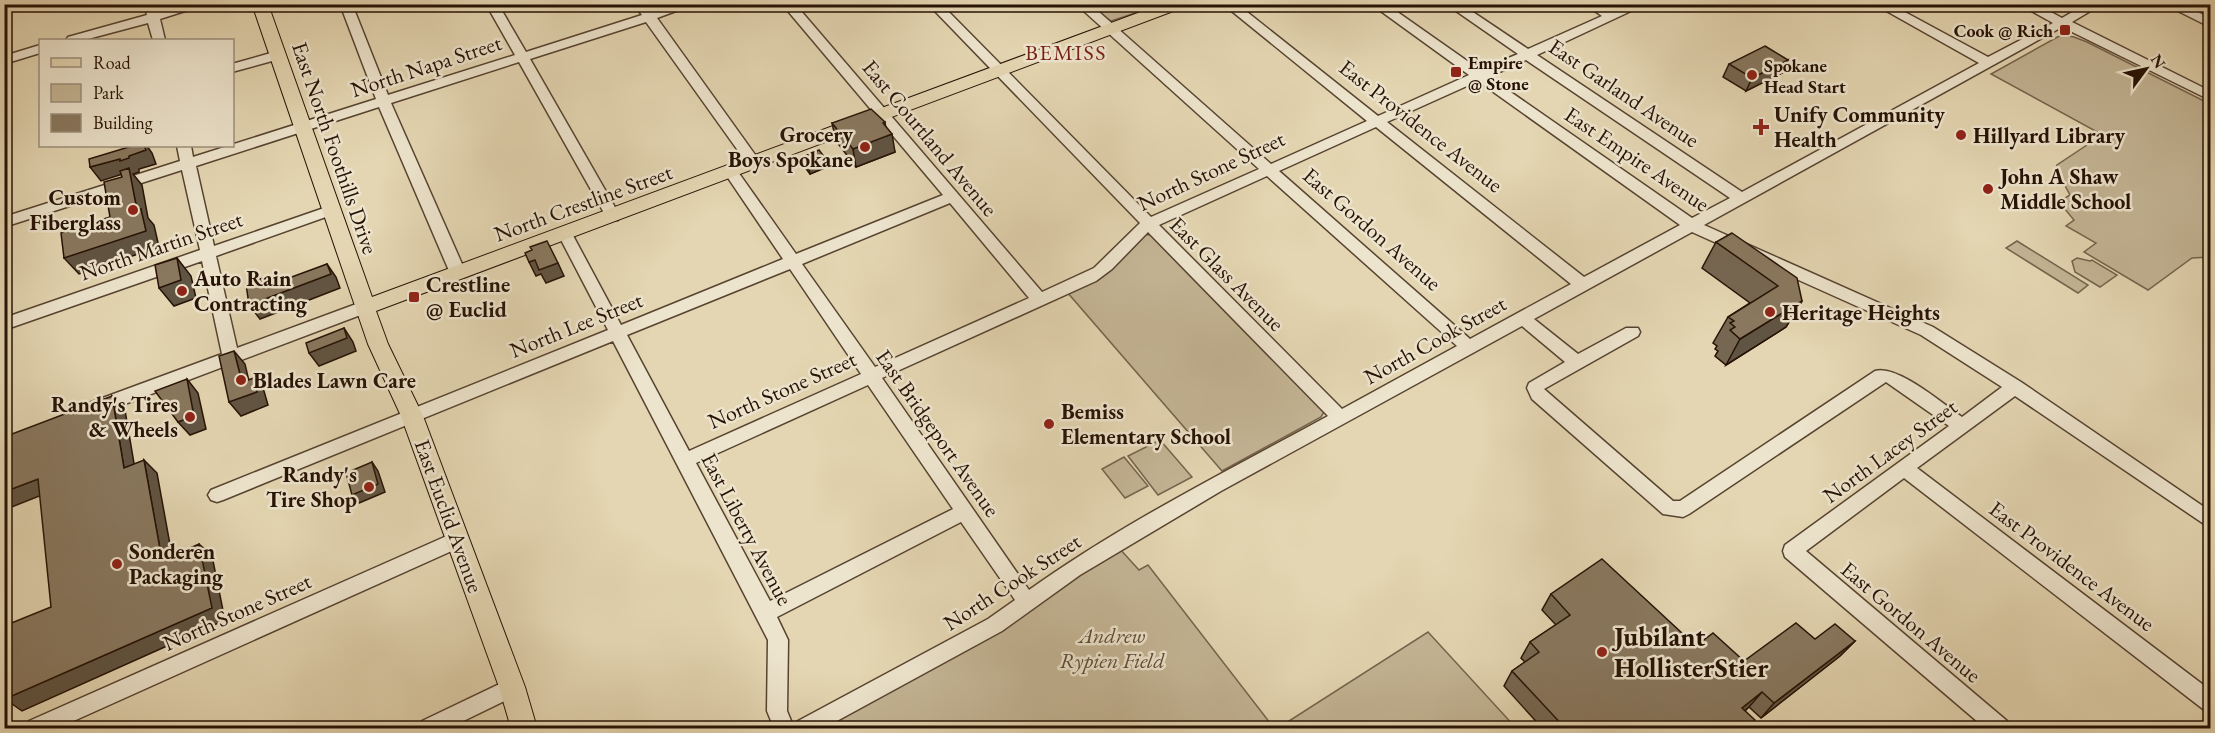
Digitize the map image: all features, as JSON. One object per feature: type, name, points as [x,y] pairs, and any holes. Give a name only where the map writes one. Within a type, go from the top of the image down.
[{"type":"main road","name":"East North Foothills Drive","points":[[260,4],[365,307]]},
{"type":"main road","name":"North Crestline Street","points":[[365,307],[1178,4]]},
{"type":"main road","name":"East Euclid Avenue","points":[[365,307],[378,344],[412,416],[512,687],[524,729]]},
{"type":"street","points":[[150,4],[159,39]]},
{"type":"street","points":[[76,39],[201,4]]},
{"type":"street","points":[[346,4],[384,102],[458,273]]},
{"type":"street","points":[[492,4],[613,216]]},
{"type":"street","points":[[640,4],[754,163]]},
{"type":"street","name":"North Napa Street","points":[[4,222],[689,4]]},
{"type":"street","name":"East Courtland Avenue","points":[[788,4],[1039,299]]},
{"type":"street","name":"East Glass Avenue","points":[[934,4],[1340,418]]},
{"type":"street","name":"East Gordon Avenue","points":[[1082,4],[1468,347]]},
{"type":"street","name":"East Providence Avenue","points":[[1229,4],[1583,285]]},
{"type":"street","name":"East Empire Avenue","points":[[1377,4],[1691,225],[1919,327],[1953,346],[2015,387]]},
{"type":"street","name":"East Garland Avenue","points":[[1452,4],[1741,198]]},
{"type":"street","points":[[1591,4],[1611,17]]},
{"type":"street","name":"North Stone Street","points":[[685,460],[1102,271],[1136,232],[1148,224],[1640,4]]},
{"type":"street","points":[[1880,4],[1989,63]]},
{"type":"street","points":[[2025,4],[2211,96]]},
{"type":"street","name":"North Cook Street","points":[[805,729],[995,625],[1073,569],[1125,536],[2096,4]]},
{"type":"street","points":[[2170,4],[2211,23]]},
{"type":"street","points":[[4,60],[39,50]]},
{"type":"street","points":[[234,67],[278,55]]},
{"type":"street","points":[[184,147],[231,357]]},
{"type":"street","name":"East Bridgeport Avenue","points":[[731,172],[1027,602]]},
{"type":"street","name":"North Lee Street","points":[[217,495],[952,197]]},
{"type":"street","name":"North Martin Street","points":[[4,324],[332,210]]},
{"type":"street","name":"East Liberty Avenue","points":[[566,234],[766,613],[778,640],[777,711],[784,729]]},
{"type":"street","name":"North Crestline Street","points":[[77,415],[365,307]]},
{"type":"street","points":[[1522,318],[1577,363]]},
{"type":"street","points":[[1632,332],[1540,383],[1536,388],[1538,394],[1670,509],[1683,509],[1881,375],[1890,376],[1962,426]]},
{"type":"street","points":[[2015,387],[2211,520]]},
{"type":"street","name":"North Lacey Street","points":[[1792,551],[2015,387]]},
{"type":"street","name":"East Providence Avenue","points":[[1904,468],[2211,702]]},
{"type":"street","points":[[766,613],[964,511]]},
{"type":"street","name":"North Stone Street","points":[[36,729],[458,539]]},
{"type":"street","name":"East Gordon Avenue","points":[[1792,551],[2000,729]]},
{"type":"street","points":[[429,729],[512,687]]},
{"type":"green space","points":[[1089,5],[1160,5],[1111,21]]},
{"type":"green space","points":[[2061,35],[2087,42],[2210,104],[2210,257],[2192,258],[2148,290],[2084,252],[2096,243],[2066,226],[2074,220],[2059,202],[2070,195],[2056,169],[2057,165],[2096,139],[2106,144],[2112,140],[1991,74]]},
{"type":"green space","points":[[1145,234],[1158,237],[1321,405],[1324,412],[1321,417],[1222,471],[1067,292]]},
{"type":"green space","points":[[2017,241],[2088,285],[2078,293],[2006,248]]},
{"type":"green space","points":[[2077,258],[2092,260],[2117,275],[2100,287],[2075,272],[2072,261]]},
{"type":"green space","points":[[1160,440],[1192,477],[1158,495],[1128,456]]},
{"type":"green space","points":[[1124,457],[1148,486],[1125,498],[1102,469]]},
{"type":"green space","name":"Andrew Rypien Field","points":[[1119,548],[1139,570],[1148,565],[1274,728],[821,728],[991,634]]},
{"type":"green space","points":[[1428,632],[1516,728],[1278,728]]},
{"type":"building","points":[[1765,46],[1788,60],[1752,78],[1729,64]]},
{"type":"building","points":[[871,109],[885,122],[883,123],[892,134],[853,149],[832,123]]},
{"type":"building","points":[[129,147],[144,147],[146,150],[120,161],[120,159],[90,167],[89,159]]},
{"type":"building","points":[[819,150],[828,162],[809,169],[800,158]]},
{"type":"building","points":[[129,168],[137,210],[141,209],[146,231],[64,258],[61,233],[110,217],[104,182],[122,177],[120,171]]},
{"type":"building","points":[[1732,233],[1797,278],[1802,301],[1740,339],[1730,330],[1735,327],[1730,323],[1734,321],[1728,317],[1778,286],[1716,242]]},
{"type":"building","points":[[547,241],[558,263],[539,270],[535,260],[529,262],[525,253],[532,250],[530,247]]},
{"type":"building","points":[[177,258],[181,280],[159,288],[155,265]]},
{"type":"building","points":[[327,264],[331,274],[249,305],[246,284],[268,276],[270,285]]},
{"type":"building","points":[[344,328],[347,338],[309,353],[306,343]]},
{"type":"building","points":[[234,351],[242,382],[254,378],[257,392],[229,402],[219,356]]},
{"type":"building","points":[[187,379],[194,416],[178,422],[155,391]]},
{"type":"building","name":"Sonderen Packaging","points":[[112,396],[124,468],[144,460],[162,560],[199,544],[212,608],[5,699],[4,626],[51,607],[38,479],[4,492],[4,437]]},
{"type":"building","points":[[372,462],[378,484],[352,495],[346,473]]},
{"type":"building","name":"Jubilant HollisterStier","points":[[1602,559],[1696,646],[1713,633],[1744,661],[1796,623],[1815,639],[1835,624],[1855,641],[1774,703],[1762,692],[1742,708],[1755,720],[1752,723],[1758,729],[1613,729],[1612,727],[1610,729],[1566,729],[1512,671],[1539,652],[1530,642],[1570,615],[1551,594]]},
{"type":"place","name":"Cook @ Rich","points":[[2065,30]]},
{"type":"place","name":"Empire @ Stone","points":[[1456,72]]},
{"type":"place","name":"Spokane Head Start","points":[[1752,75]]},
{"type":"place","name":"Unify Community Health","points":[[1761,127]]},
{"type":"place","name":"Hillyard Library","points":[[1961,135]]},
{"type":"place","name":"Grocery Boys Spokane","points":[[865,147]]},
{"type":"place","name":"John A Shaw Middle School","points":[[1988,189]]},
{"type":"place","name":"Custom Fiberglass","points":[[133,210]]},
{"type":"place","name":"Auto Rain Contracting","points":[[182,291]]},
{"type":"place","name":"Crestline @ Euclid","points":[[414,297]]},
{"type":"place","name":"Heritage Heights","points":[[1770,312]]},
{"type":"place","name":"Blades Lawn Care","points":[[241,380]]},
{"type":"place","name":"Randy's Tires & Wheels","points":[[190,417]]},
{"type":"place","name":"Bemiss Elementary School","points":[[1049,424]]},
{"type":"place","name":"Randy's Tire Shop","points":[[369,487]]},
{"type":"place","name":"Sonderen Packaging","points":[[117,564]]},
{"type":"place","name":"Jubilant HollisterStier","points":[[1602,652]]},
{"type":"district","name":"BEMISS","points":[[1066,52]]}]
